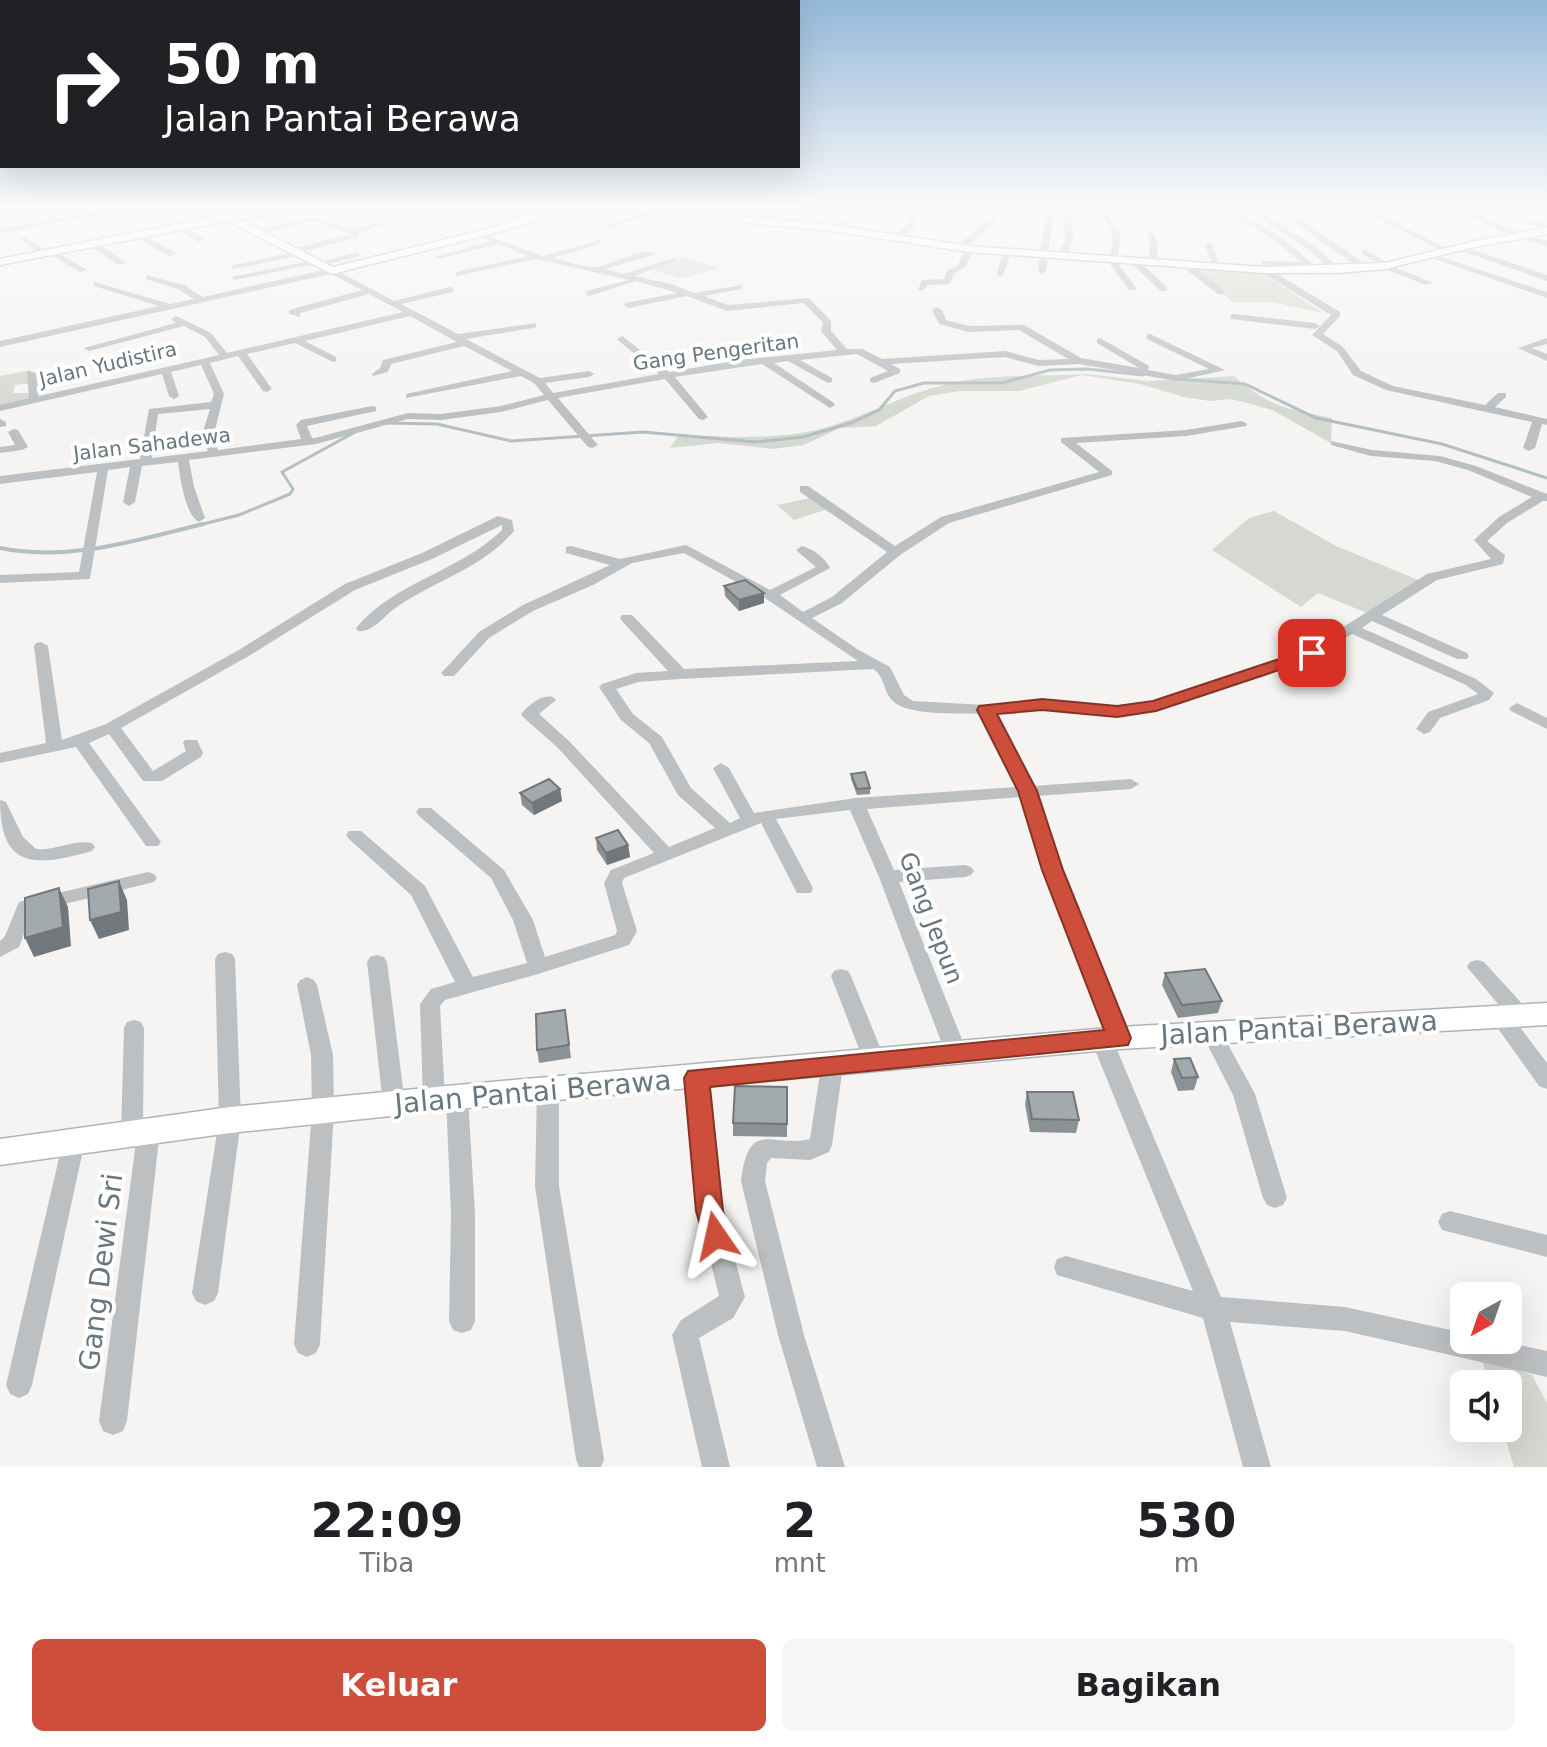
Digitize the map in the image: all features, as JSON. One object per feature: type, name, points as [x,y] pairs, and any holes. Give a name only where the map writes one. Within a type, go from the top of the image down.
[{"type":"street","points":[[235,277],[244,275]]},
{"type":"street","points":[[0,344],[52,328],[99,321],[311,275]]},
{"type":"street","points":[[340,275],[538,381],[592,445]]},
{"type":"street","points":[[609,275],[659,284],[732,308],[806,300],[828,323],[826,331],[844,352]]},
{"type":"street","points":[[620,278],[627,275]]},
{"type":"street","points":[[921,288],[925,282],[947,282],[949,275]]},
{"type":"street","points":[[1123,275],[1132,288]]},
{"type":"street","points":[[1146,275],[1160,289]]},
{"type":"street","points":[[1199,275],[1221,292]]},
{"type":"street","points":[[1234,317],[1313,330],[1324,318],[1323,313],[1273,275]]},
{"type":"street","points":[[1275,275],[1337,314],[1317,335],[1340,349],[1357,373],[1390,388],[1543,421],[1529,448]]},
{"type":"street","points":[[1411,275],[1429,283]]},
{"type":"street","points":[[1491,275],[1547,295]]},
{"type":"street","points":[[149,277],[181,287],[200,299]]},
{"type":"street","points":[[659,284],[681,277]]},
{"type":"street","points":[[589,293],[638,281]]},
{"type":"street","points":[[122,284],[132,283],[181,304]]},
{"type":"street","points":[[97,284],[165,307],[202,331],[225,356]]},
{"type":"street","points":[[628,305],[739,287]]},
{"type":"street","points":[[340,321],[450,290]]},
{"type":"street","points":[[297,315],[292,312],[370,291]]},
{"type":"street","points":[[937,310],[942,322],[969,329],[1021,327],[1079,361]]},
{"type":"street","points":[[76,312],[99,321]]},
{"type":"street","name":"Jalan Yudistira","points":[[0,408],[412,313]]},
{"type":"street","points":[[89,348],[186,323]]},
{"type":"street","points":[[377,374],[384,370],[387,362],[463,340],[533,325]]},
{"type":"street","points":[[136,347],[202,331]]},
{"type":"street","points":[[0,332],[14,340]]},
{"type":"street","name":"Gang Pengeritan","points":[[883,362],[1005,354],[1045,364],[1079,361],[1183,378],[1222,371],[1150,337]]},
{"type":"street","points":[[622,339],[669,377],[703,417]]},
{"type":"street","points":[[298,341],[333,359]]},
{"type":"street","points":[[1100,341],[1153,373]]},
{"type":"street","points":[[1547,341],[1523,348],[1547,358]]},
{"type":"street","name":"Gang Pengeritan","points":[[550,394],[740,363],[844,352],[862,352],[896,371],[874,380]]},
{"type":"street","points":[[241,353],[267,389]]},
{"type":"street","points":[[791,359],[828,380]]},
{"type":"street","points":[[204,361],[219,394],[207,438],[215,454]]},
{"type":"street","points":[[766,362],[830,405]]},
{"type":"street","points":[[166,371],[174,396]]},
{"type":"street","points":[[410,396],[524,372]]},
{"type":"street","points":[[31,373],[34,400]]},
{"type":"street","points":[[538,381],[589,374]]},
{"type":"street","points":[[111,382],[111,396]]},
{"type":"street","points":[[494,400],[550,394]]},
{"type":"street","name":"Jalan Sahadewa","points":[[0,480],[308,442],[394,418],[441,417],[501,409],[550,394]]},
{"type":"street","points":[[1486,410],[1502,395]]},
{"type":"street","points":[[129,502],[153,411],[218,405]]},
{"type":"street","points":[[308,442],[301,425],[305,422],[372,409]]},
{"type":"street","points":[[801,618],[858,585],[895,552],[926,531],[961,513],[1108,473],[1065,442],[1067,439],[1186,433],[1242,424]]},
{"type":"street","points":[[0,450],[22,447],[14,432]]},
{"type":"street","points":[[1335,443],[1371,453],[1436,458],[1472,468],[1544,498]]},
{"type":"street","points":[[183,459],[188,487],[199,518]]},
{"type":"street","points":[[0,579],[85,576],[103,468]]},
{"type":"street","points":[[804,489],[895,552]]},
{"type":"street","points":[[449,673],[500,623],[588,582],[619,563],[686,549],[770,595],[888,673],[902,702],[919,707],[986,710],[1042,705],[1117,712],[1156,706],[1292,662],[1432,577],[1498,561],[1498,555],[1487,549],[1480,540],[1503,520],[1544,498]]},
{"type":"street","points":[[0,758],[80,741],[112,727],[242,654],[350,587],[427,556],[498,520],[508,523],[508,531],[485,553],[399,600],[373,617],[363,628]]},
{"type":"street","points":[[571,550],[619,563]]},
{"type":"street","points":[[770,595],[823,568],[819,560],[802,550]]},
{"type":"street","points":[[1372,616],[1462,656]]},
{"type":"street","points":[[627,618],[680,674]]},
{"type":"street","points":[[1350,628],[1471,682],[1486,693],[1484,697],[1434,715],[1424,729]]},
{"type":"street","points":[[41,646],[55,747]]},
{"type":"street","points":[[727,830],[684,791],[656,740],[627,717],[607,689],[610,685],[636,678],[680,674],[875,665]]},
{"type":"street","points":[[548,700],[529,714],[563,744],[667,856]]},
{"type":"street","points":[[1517,708],[1547,724]]},
{"type":"street","points":[[986,710],[1027,791],[1110,1039],[1213,1309],[1257,1467]]},
{"type":"street","points":[[112,727],[149,777],[156,777],[195,753],[191,743]]},
{"type":"street","points":[[80,741],[152,842]]},
{"type":"street","points":[[721,768],[804,888]]},
{"type":"street","points":[[462,1321],[463,1215],[430,1004],[438,994],[617,943],[626,936],[614,878],[624,871],[758,818],[856,804],[1131,784]]},
{"type":"street","name":"Gang Jepun","points":[[856,804],[956,1052]]},
{"type":"street","points":[[0,806],[17,845],[30,856],[45,858],[86,847]]},
{"type":"street","points":[[425,812],[498,874],[523,920],[538,967]]},
{"type":"street","points":[[355,835],[418,891],[467,985]]},
{"type":"street","points":[[888,877],[965,871]]},
{"type":"street","points":[[0,950],[12,944],[21,911],[26,907],[148,878]]},
{"type":"street","points":[[205,1293],[230,1120],[225,959]]},
{"type":"street","points":[[377,962],[394,1104]]},
{"type":"street","points":[[1477,967],[1523,1015],[1547,1080]]},
{"type":"street","points":[[841,976],[875,1062]]},
{"type":"street","points":[[307,985],[322,1055],[323,1111],[307,1344]]},
{"type":"street","name":"Jalan Pantai Berawa","points":[[0,1152],[230,1120],[446,1098],[875,1062],[956,1052],[1211,1032],[1523,1015]]},
{"type":"street","name":"Gang Dewi Sri","points":[[113,1421],[141,1132],[134,1028]]},
{"type":"street","points":[[1211,1032],[1244,1094],[1275,1198]]},
{"type":"street","points":[[831,1467],[791,1335],[753,1181],[753,1163],[756,1154],[764,1149],[810,1151],[821,1145],[832,1066]]},
{"type":"street","points":[[697,1078],[710,1211],[732,1297],[722,1312],[694,1323],[685,1335],[716,1467]]},
{"type":"street","points":[[548,1089],[547,1186],[590,1459]]},
{"type":"street","points":[[19,1385],[74,1141]]},
{"type":"street","points":[[1450,1222],[1547,1246]]},
{"type":"street","points":[[1066,1267],[1213,1309],[1345,1319],[1547,1364]]},
{"type":"shaded area","points":[[669,275],[693,275],[680,279]]},
{"type":"shaded area","points":[[1199,275],[1266,275],[1323,313],[1272,302],[1233,302]]},
{"type":"shaded area","points":[[31,370],[34,383],[15,385],[13,393],[33,393],[35,399],[0,406],[0,376]]},
{"type":"shaded area","points":[[1087,374],[1148,381],[1234,376],[1269,401],[1332,418],[1331,443],[1272,410],[1251,404],[1231,399],[1210,401],[1184,397],[1140,384],[1082,375],[1019,391],[960,391],[929,396],[876,426],[840,428],[804,445],[773,449],[718,443],[670,448],[679,435],[755,437],[812,431],[947,384],[999,377]]},
{"type":"shaded area","points":[[815,497],[828,509],[794,520],[777,505]]},
{"type":"shaded area","points":[[1274,511],[1336,546],[1418,580],[1374,616],[1318,593],[1301,607],[1212,550],[1249,518]]},
{"type":"shaded area","points":[[1481,1357],[1518,1370],[1485,1370]]},
{"type":"shaded area","points":[[1522,1371],[1532,1375],[1547,1403],[1547,1467],[1514,1467],[1506,1442],[1522,1442]]},
{"type":"building","points":[[745,580],[764,593],[739,600],[724,586]]},
{"type":"building","points":[[865,772],[870,788],[857,789],[851,774]]},
{"type":"building","points":[[549,779],[560,789],[532,803],[520,793]]},
{"type":"building","points":[[618,830],[628,845],[606,853],[596,838]]},
{"type":"building","points":[[119,881],[121,912],[90,920],[88,889]]},
{"type":"building","points":[[59,888],[63,927],[25,938],[25,898]]},
{"type":"building","points":[[1205,969],[1222,1001],[1182,1005],[1165,973]]},
{"type":"building","points":[[565,1010],[569,1045],[537,1050],[536,1014]]},
{"type":"building","points":[[1190,1058],[1198,1077],[1182,1078],[1174,1059]]},
{"type":"building","points":[[735,1086],[787,1087],[787,1124],[733,1123]]},
{"type":"building","points":[[1027,1092],[1073,1092],[1079,1120],[1032,1119]]},
{"type":"waterway","points":[[386,423],[437,424],[511,441],[643,432],[756,442],[803,437],[851,423],[879,410],[895,391],[924,383],[1002,383],[1050,370],[1087,369],[1143,375]]},
{"type":"waterway","points":[[1176,379],[1245,384],[1316,418],[1442,444],[1547,478]]},
{"type":"waterway","points":[[203,524],[239,515],[290,494],[293,489],[282,472],[357,431]]},
{"type":"waterway","points":[[0,548],[26,552],[77,551],[203,524]]},
{"type":"waterway","points":[[195,526],[203,524]]},
{"type":"route","points":[[716,1236],[703,1153],[697,1078],[1119,1038],[1052,870],[1027,791],[986,710],[1042,705],[1117,712],[1156,706],[1312,653]]}]
